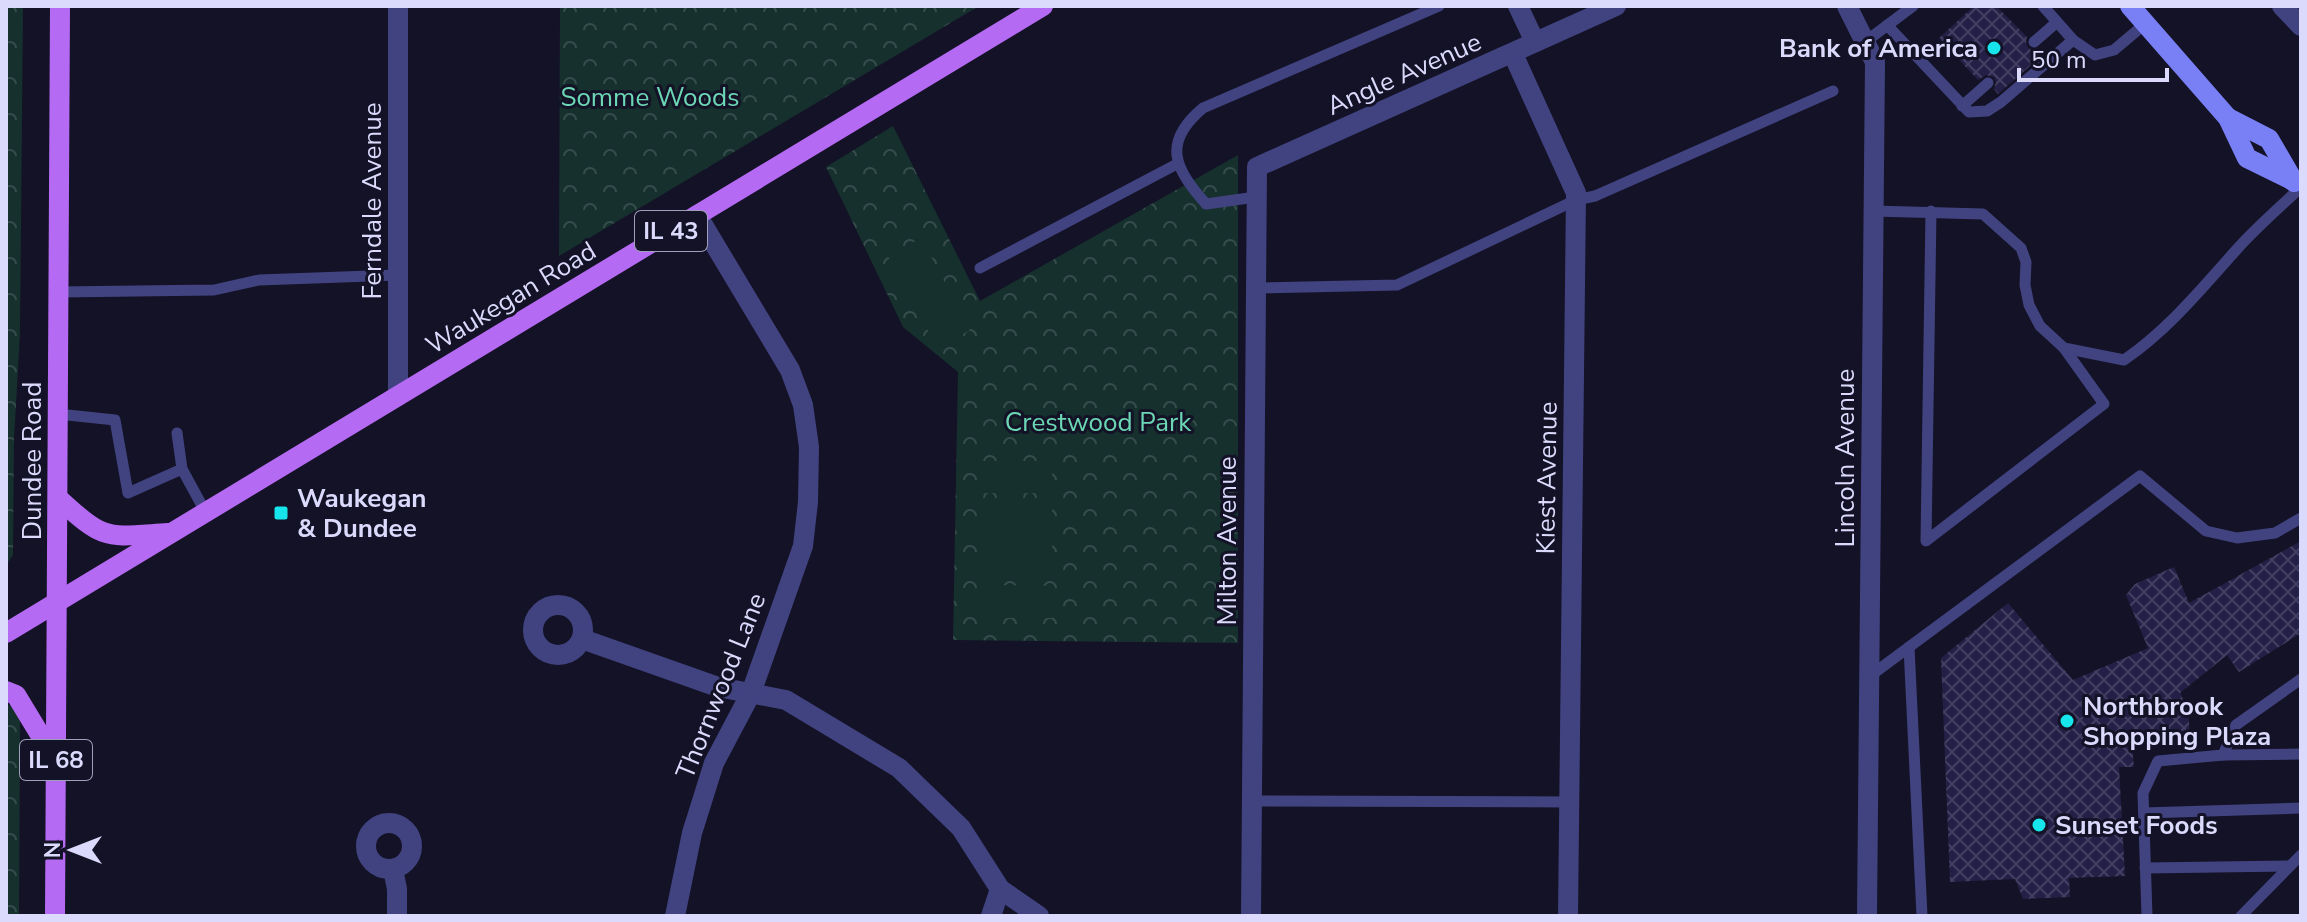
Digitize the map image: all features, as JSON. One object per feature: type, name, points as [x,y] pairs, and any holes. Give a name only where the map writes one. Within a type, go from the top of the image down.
[{"type":"main road","name":"Dundee Road","points":[[55,916],[60,6]]},
{"type":"main road","name":"Waukegan Road","points":[[6,633],[1043,6]]},
{"type":"main road","points":[[2130,6],[2228,118],[2247,158],[2298,186]]},
{"type":"main road","points":[[58,498],[102,534],[172,533]]},
{"type":"main road","points":[[6,691],[16,695],[56,761]]},
{"type":"street","name":"Ferndale Avenue","points":[[398,6],[398,396]]},
{"type":"street","points":[[1518,6],[1535,42]]},
{"type":"street","name":"Angle Avenue","points":[[1257,167],[1616,6]]},
{"type":"street","name":"Lincoln Avenue","points":[[1847,6],[1875,62],[1867,916]]},
{"type":"street","name":"Kiest Avenue","points":[[1513,54],[1576,193],[1568,916]]},
{"type":"street","name":"Milton Avenue","points":[[1251,916],[1257,167]]},
{"type":"street","name":"Thornwood Lane","points":[[675,916],[692,833],[714,763],[751,693],[803,546],[808,502],[809,447],[803,405],[790,370],[697,215]]},
{"type":"street","points":[[582,639],[718,687],[786,700],[899,768],[961,828],[1000,889],[1039,916]]},
{"type":"street","points":[[393,869],[397,916]]},
{"type":"street","points":[[991,916],[1000,889]]},
{"type":"lane","points":[[1256,197],[1206,204],[1187,183],[1177,164],[1178,140],[1188,120],[1203,108],[1439,6]]},
{"type":"lane","points":[[1865,42],[1913,6]]},
{"type":"lane","points":[[2043,6],[2073,40],[2095,55],[2114,50],[2146,23]]},
{"type":"lane","points":[[2034,42],[2057,22]]},
{"type":"lane","points":[[1887,25],[1969,112],[1987,111],[2073,40]]},
{"type":"lane","points":[[1962,106],[1988,83]]},
{"type":"lane","points":[[1255,288],[1397,285],[1576,200],[1595,196],[1833,91]]},
{"type":"lane","points":[[980,268],[1177,164]]},
{"type":"lane","points":[[2064,348],[2124,360],[2150,343],[2298,186]]},
{"type":"lane","points":[[1873,211],[1931,211],[1983,214],[2021,248],[2026,262],[2025,285],[2029,305],[2040,326],[2064,348],[2104,404],[1926,541],[1931,211]]},
{"type":"lane","points":[[59,292],[214,290],[259,280],[398,275]]},
{"type":"lane","points":[[58,414],[115,420],[128,493],[182,469]]},
{"type":"lane","points":[[177,433],[182,469],[206,513]]},
{"type":"lane","points":[[1870,677],[2140,476],[2206,531],[2237,538],[2275,533],[2301,518]]},
{"type":"lane","points":[[1909,647],[1922,916]]},
{"type":"lane","points":[[2223,755],[2236,725],[2301,679]]},
{"type":"lane","points":[[2147,916],[2143,793],[2158,761],[2223,755],[2301,754]]},
{"type":"lane","points":[[1252,801],[1570,802]]},
{"type":"lane","points":[[2144,813],[2301,808]]},
{"type":"lane","points":[[2241,916],[2301,855]]},
{"type":"lane","points":[[2145,868],[2290,866]]},
{"type":"green space","points":[[6,6],[23,6],[20,333],[14,439],[13,555],[6,566]]},
{"type":"green space","name":"Somme Woods","points":[[560,6],[979,6],[559,256]]},
{"type":"green space","name":"Crestwood Park","points":[[893,126],[980,301],[1238,155],[1238,643],[953,640],[958,372],[903,327],[826,167]]},
{"type":"green space","points":[[921,238],[970,330],[937,347],[888,256]]},
{"type":"green space","points":[[981,461],[1052,461],[1052,493],[981,493]]},
{"type":"green space","points":[[981,502],[1052,502],[1052,535],[981,534]]},
{"type":"green space","points":[[981,544],[1052,544],[1052,576],[981,576]]},
{"type":"green space","points":[[981,585],[1052,586],[1052,618],[981,618]]},
{"type":"green space","points":[[6,703],[20,713],[19,916],[6,916]]},
{"type":"building","name":"Bank of America","points":[[1974,6],[1996,6],[2027,37],[2028,48],[2040,48],[2045,53],[1998,94],[1994,89],[1994,77],[1986,75],[1978,80],[1939,38]]},
{"type":"building","name":"Northbrook Shopping Plaza","points":[[2301,541],[2301,633],[2239,672],[2227,655],[2180,693],[2188,709],[2190,734],[2150,735],[2148,746],[2132,747],[2134,767],[2119,767],[2125,876],[2069,878],[2070,897],[2023,899],[2015,879],[1950,882],[1941,658],[2008,603],[2073,680],[2148,648],[2126,595],[2135,584],[2174,567],[2189,603]]},
{"type":"place","name":"Bank of America","points":[[1994,48]]},
{"type":"place","name":"Waukegan & Dundee","points":[[281,513]]},
{"type":"place","name":"Northbrook Shopping Plaza","points":[[2067,721]]},
{"type":"place","name":"Sunset Foods","points":[[2039,825]]}]
